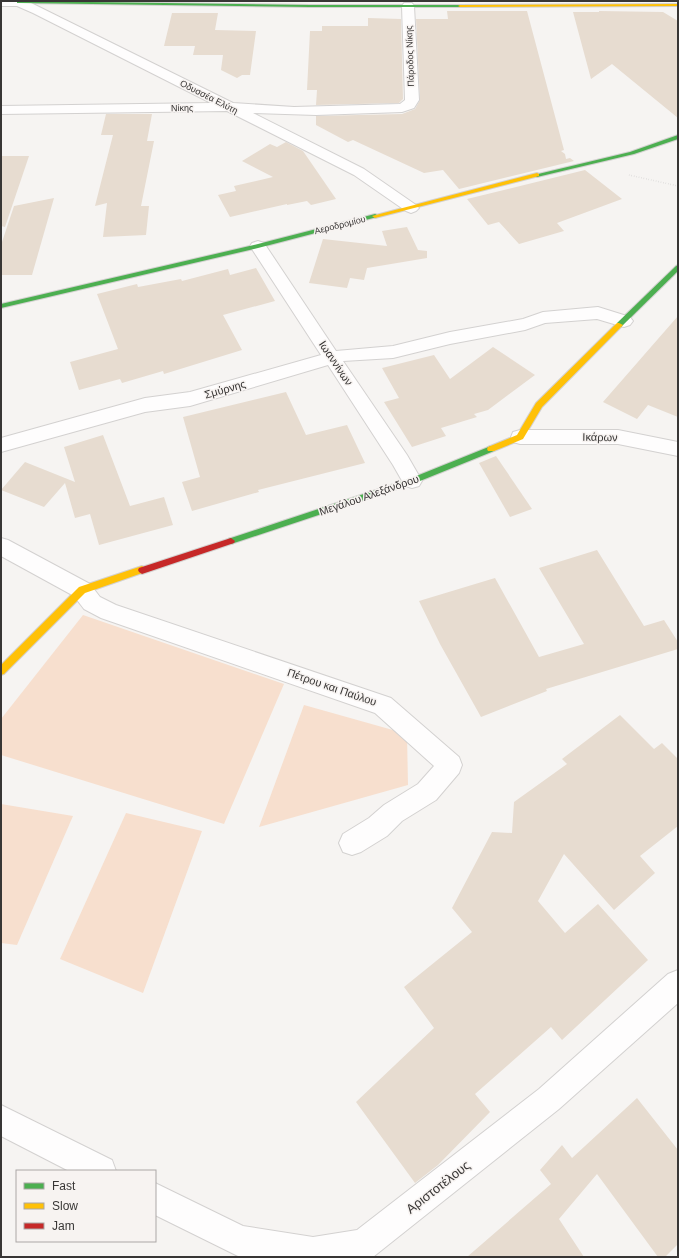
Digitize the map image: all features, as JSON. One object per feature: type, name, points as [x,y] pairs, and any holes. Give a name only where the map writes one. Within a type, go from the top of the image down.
[{"type":"street","name":"Οδυσσέα Ελύτη","points":[[1,2],[19,2],[230,107],[359,172],[411,208]]},
{"type":"street","points":[[19,2],[310,3],[408,6],[678,5]]},
{"type":"street","name":"Πάροδος Νίκης","points":[[408,6],[412,100],[410,105]]},
{"type":"street","name":"Νίκης","points":[[1,110],[230,107],[283,111],[402,108],[410,105]]},
{"type":"street","name":"Αεροδρομίου","points":[[1,306],[258,246],[632,153],[678,138]]},
{"type":"street","name":"Ιωαννίνων","points":[[258,246],[400,460],[412,481]]},
{"type":"street","points":[[520,436],[539,405],[678,268]]},
{"type":"street","name":"Σμύρνης","points":[[1,445],[145,405],[190,399],[342,355],[393,352],[450,338],[525,324],[543,318],[598,313],[624,321]]},
{"type":"street","name":"Ικάρων","points":[[520,436],[618,436],[678,449]]},
{"type":"street","name":"Μεγάλου Αλεξάνδρου","points":[[82,590],[412,481],[520,436]]},
{"type":"street","points":[[1,546],[82,590],[1,671]]},
{"type":"street","name":"Πέτρου και Παύλου","points":[[82,590],[92,603],[109,612],[383,705],[450,765],[427,792],[393,813],[378,827],[352,843]]},
{"type":"street","name":"Αριστοτέλους","points":[[156,1199],[240,1241],[313,1253],[364,1245],[549,1099],[678,984]]},
{"type":"street","points":[[1,1120],[99,1170]]},
{"type":"path","points":[[590,163],[616,172],[678,186]]},
{"type":"shaded area","points":[[83,615],[284,684],[224,824],[1,755],[1,719]]},
{"type":"shaded area","points":[[304,705],[407,734],[408,785],[259,827]]},
{"type":"shaded area","points":[[1,804],[73,816],[17,945],[1,943]]},
{"type":"shaded area","points":[[126,813],[202,831],[143,993],[60,959]]},
{"type":"building","points":[[447,11],[527,11],[564,150],[561,151],[565,154],[566,159],[570,158],[574,161],[459,189],[443,170],[424,173],[353,140],[348,142],[316,125],[316,116],[402,114],[415,109],[420,100],[416,19],[448,19]]},
{"type":"building","points":[[573,12],[663,12],[678,21],[678,118],[612,64],[591,79]]},
{"type":"building","points":[[172,13],[218,13],[215,30],[256,31],[250,75],[242,75],[237,78],[221,70],[223,55],[193,55],[195,46],[164,46]]},
{"type":"building","points":[[368,18],[401,19],[403,99],[399,103],[316,105],[317,90],[307,90],[310,31],[322,31],[322,26],[368,26]]},
{"type":"building","points":[[106,114],[152,114],[147,141],[154,141],[141,206],[149,206],[146,235],[103,237],[107,203],[95,206],[113,135],[101,135]]},
{"type":"building","points":[[286,142],[303,151],[336,199],[311,205],[307,201],[287,204],[230,217],[218,195],[236,191],[234,186],[273,177],[242,161],[270,144],[277,147]]},
{"type":"building","points":[[1,156],[29,156],[5,227],[1,226]]},
{"type":"building","points":[[585,170],[622,199],[557,223],[564,231],[519,244],[499,222],[488,225],[467,199]]},
{"type":"building","points":[[54,198],[32,275],[1,275],[1,245],[14,206]]},
{"type":"building","points":[[407,227],[418,250],[427,251],[427,258],[367,268],[364,280],[350,278],[347,288],[309,283],[323,239],[387,246],[382,231]]},
{"type":"building","points":[[256,268],[275,301],[223,315],[242,350],[164,374],[163,371],[122,383],[120,379],[79,390],[70,362],[118,349],[97,294],[137,284],[138,287],[181,279],[182,281],[228,269],[230,275]]},
{"type":"building","points":[[678,316],[678,417],[648,405],[637,419],[603,402]]},
{"type":"building","points":[[493,347],[535,375],[488,410],[474,414],[477,417],[441,428],[446,436],[412,447],[384,402],[399,398],[382,368],[434,355],[450,379]]},
{"type":"building","points":[[286,392],[306,435],[347,425],[365,463],[258,490],[259,492],[192,511],[182,482],[200,477],[183,417]]},
{"type":"building","points":[[103,435],[130,506],[164,497],[173,525],[99,545],[90,514],[75,518],[65,483],[44,507],[1,490],[25,462],[75,482],[64,447]]},
{"type":"building","points":[[496,456],[532,509],[510,517],[479,463]]},
{"type":"building","points":[[597,550],[644,626],[664,620],[678,642],[678,649],[546,689],[547,691],[481,717],[440,644],[419,601],[495,578],[539,657],[584,644],[539,568]]},
{"type":"building","points":[[620,715],[654,749],[662,743],[678,759],[678,826],[640,856],[655,873],[614,910],[564,854],[538,901],[565,933],[598,904],[648,960],[562,1040],[551,1027],[475,1094],[490,1112],[438,1165],[415,1183],[356,1102],[434,1028],[404,987],[472,932],[452,908],[492,832],[512,833],[514,802],[567,764],[562,759]]},
{"type":"building","points":[[637,1098],[678,1150],[678,1244],[665,1257],[658,1257],[597,1174],[559,1219],[584,1257],[467,1257],[551,1184],[540,1170],[562,1145],[572,1158]]},
{"type":"traffic: fast","points":[[19,2],[310,6],[460,6]]},
{"type":"traffic: fast","points":[[537,175],[632,153],[678,137]]},
{"type":"traffic: fast","points":[[1,306],[258,246],[375,216]]},
{"type":"traffic: fast","points":[[619,325],[678,267]]},
{"type":"traffic: fast","points":[[231,541],[412,481],[491,449]]},
{"type":"traffic: slow","points":[[460,6],[678,5]]},
{"type":"traffic: slow","points":[[375,216],[537,175]]},
{"type":"traffic: slow","points":[[491,449],[520,437],[539,405],[619,325]]},
{"type":"traffic: slow","points":[[1,671],[82,590],[142,570]]},
{"type":"traffic: jam","points":[[142,570],[231,541]]}]
